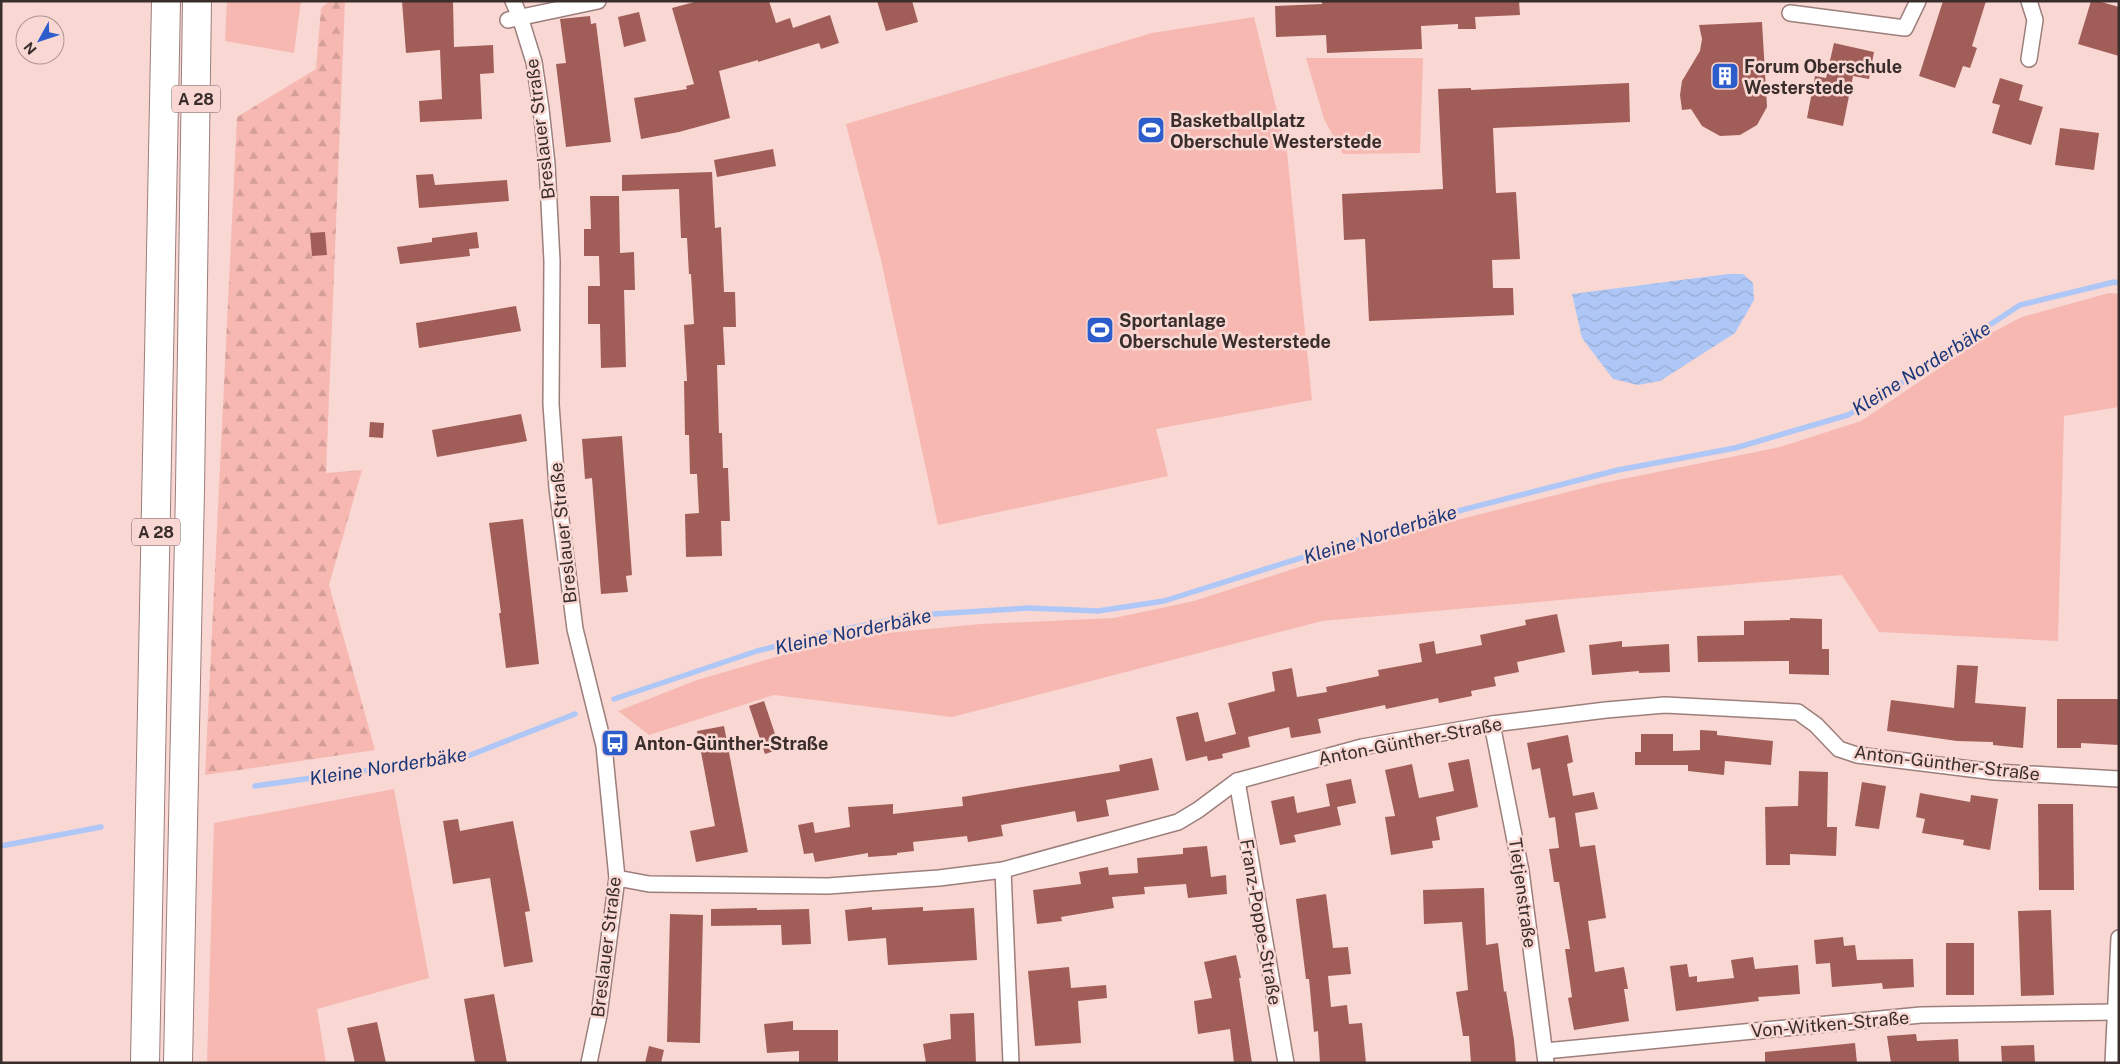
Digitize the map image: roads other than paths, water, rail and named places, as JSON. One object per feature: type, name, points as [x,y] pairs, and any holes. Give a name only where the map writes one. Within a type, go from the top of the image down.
[{"type":"highway","name":"A 28","points":[[145,1063],[166,1]]},
{"type":"highway","name":"A 28","points":[[178,1063],[197,1]]},
{"type":"street","name":"Breslauer Straße","points":[[513,1],[514,18],[534,62],[547,164],[552,261],[551,404],[557,488],[575,629],[604,746],[617,878],[600,1005],[589,1063]]},
{"type":"street","points":[[514,18],[598,1]]},
{"type":"street","points":[[1790,13],[1905,28],[1918,1]]},
{"type":"street","points":[[2029,1],[2035,20],[2029,59]]},
{"type":"street","name":"Anton-Günther-Straße","points":[[617,878],[648,884],[828,886],[939,878],[1003,870],[1178,822],[1198,810],[1237,781],[1362,747],[1492,724],[1606,710],[1665,706],[1798,712],[1816,725],[1839,748],[1857,755],[1995,772],[2119,779]]},
{"type":"street","name":"Tietjenstraße","points":[[1492,724],[1521,871],[1546,1057]]},
{"type":"street","name":"Franz-Poppe-Straße","points":[[1237,781],[1286,1063]]},
{"type":"street","points":[[1003,870],[1011,1063]]},
{"type":"street","points":[[2113,1063],[2119,938]]},
{"type":"street","name":"Von-Witken-Straße","points":[[1546,1057],[1921,1015],[2116,1012]]},
{"type":"water","points":[[1728,274],[1743,274],[1753,283],[1754,300],[1735,333],[1660,381],[1638,385],[1613,379],[1582,338],[1572,294]]},
{"type":"waterway","name":"Kleine Norderbäke","points":[[614,699],[757,651],[845,629],[918,615],[1029,608],[1098,611],[1164,601],[1415,522],[1618,470],[1735,448],[1848,415],[1892,389],[2020,305],[2114,282],[2119,283]]},
{"type":"waterway","name":"Kleine Norderbäke","points":[[255,786],[468,756],[575,714]]},
{"type":"waterway","name":"Kleine Norderbäke","points":[[1,846],[101,827]]},
{"type":"place","name":"Forum Oberschule Westerstede","points":[[1725,76]]},
{"type":"place","name":"Basketballplatz Oberschule Westerstede","points":[[1151,130]]},
{"type":"place","name":"Sportanlage Oberschule Westerstede","points":[[1100,330]]},
{"type":"place","name":"Anton-Günther-Straße","points":[[615,743]]}]
